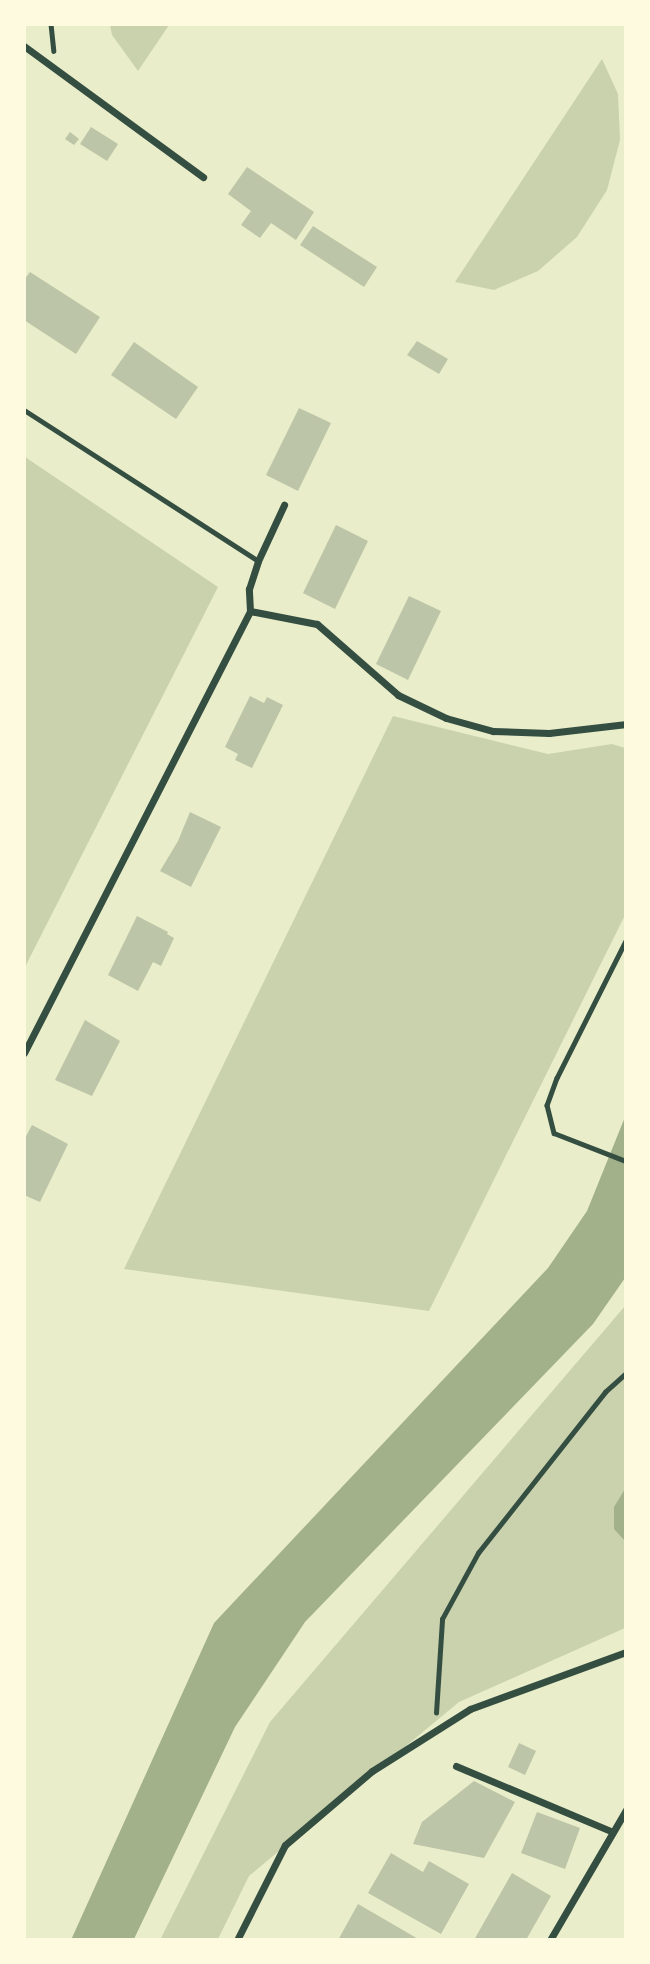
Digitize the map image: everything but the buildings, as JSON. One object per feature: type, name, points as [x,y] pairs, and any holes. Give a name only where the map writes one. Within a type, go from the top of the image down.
[{"type":"street","points":[[24,47],[203,177]]},
{"type":"street","points":[[24,1053],[250,611],[248,589],[284,505]]},
{"type":"street","points":[[250,611],[317,624],[398,695],[446,718],[493,731],[549,733],[625,724]]},
{"type":"street","points":[[237,1940],[285,1845],[372,1771],[470,1709],[625,1651]]},
{"type":"street","points":[[456,1766],[613,1832]]},
{"type":"street","points":[[550,1940],[625,1810]]},
{"type":"lane","points":[[24,410],[258,561]]},
{"type":"path","points":[[625,941],[547,1105],[554,1133],[625,1161]]},
{"type":"path","points":[[435,1732],[442,1619],[478,1553],[605,1392],[625,1373]]},
{"type":"shaded area","points":[[110,24],[169,25],[138,71],[112,35]]},
{"type":"shaded area","points":[[602,59],[618,94],[620,140],[607,190],[577,237],[538,271],[494,290],[455,282]]},
{"type":"shaded area","points":[[25,457],[218,587],[25,967]]},
{"type":"shaded area","points":[[393,716],[548,754],[612,744],[625,748],[625,915],[429,1311],[124,1269]]},
{"type":"shaded area","points":[[625,1117],[625,1278],[593,1324],[305,1622],[235,1727],[134,1939],[71,1940],[214,1623],[548,1268],[587,1211]]},
{"type":"shaded area","points":[[625,1306],[625,1628],[459,1702],[249,1876],[218,1939],[160,1940],[270,1722]]},
{"type":"shaded area","points":[[625,1489],[625,1541],[614,1529],[614,1507]]}]
